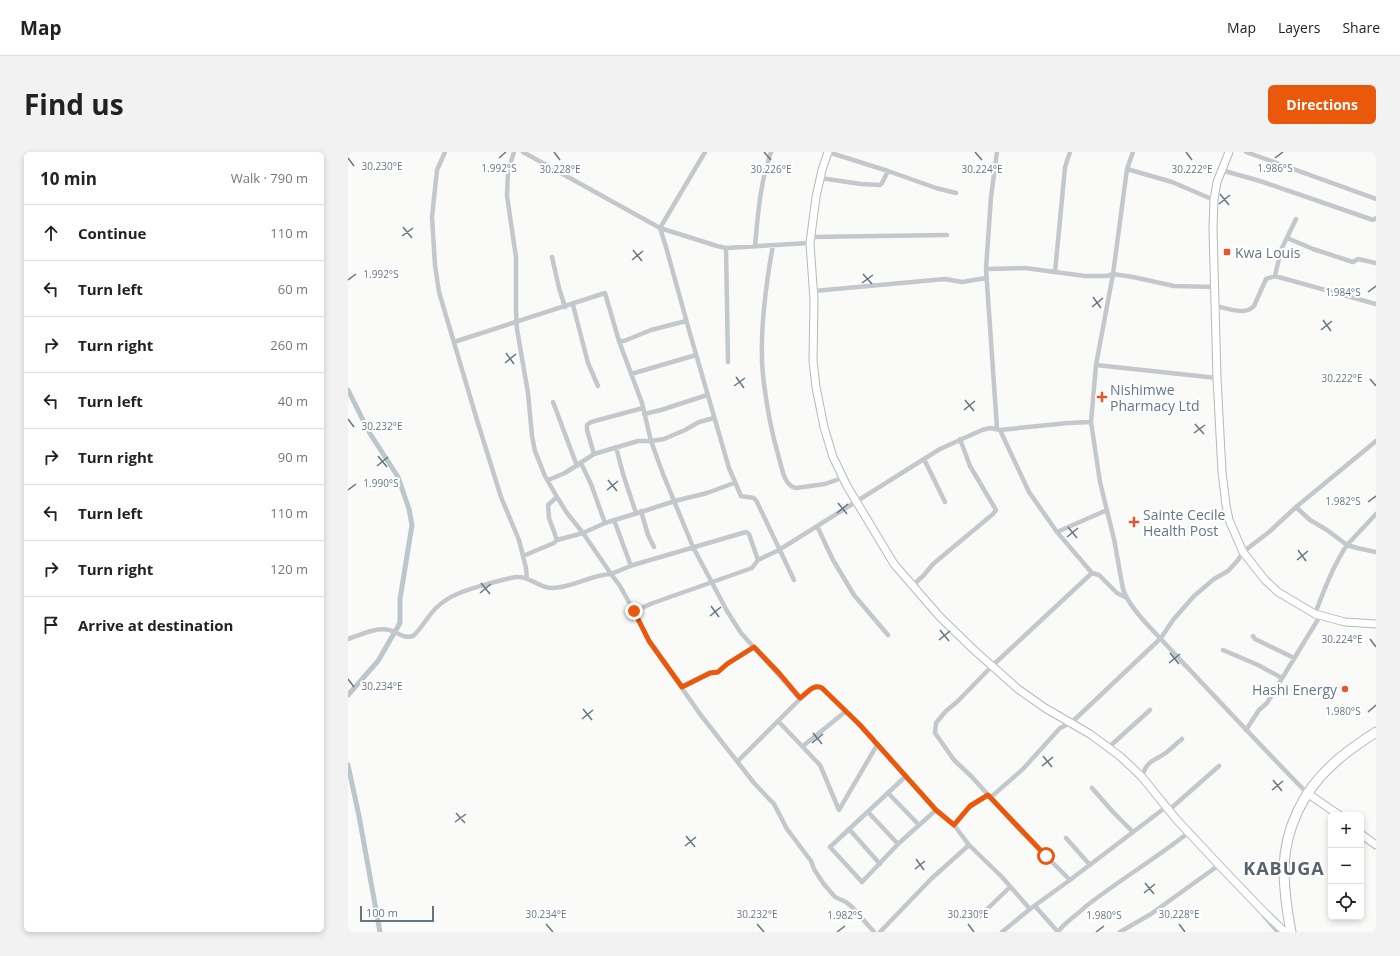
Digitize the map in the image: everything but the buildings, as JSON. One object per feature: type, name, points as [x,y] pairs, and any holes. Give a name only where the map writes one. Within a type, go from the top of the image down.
[{"type":"highway","points":[[1291,932],[1284,884],[1285,854],[1291,827],[1299,808],[1307,793],[1332,765],[1376,732]]},
{"type":"main road","points":[[828,152],[820,178],[812,221],[811,240],[814,291],[813,360],[815,380],[824,427],[833,457],[842,478],[889,557],[945,622],[1018,689],[1045,708],[1090,734],[1109,747],[1142,777],[1188,833],[1265,914],[1285,932]]},
{"type":"main road","points":[[1229,152],[1217,182],[1214,200],[1214,287],[1222,472],[1226,505],[1232,526],[1242,552],[1261,575],[1278,592],[1318,615],[1345,622],[1376,624]]},
{"type":"main road","points":[[1307,793],[1335,812]]},
{"type":"main road","points":[[1364,836],[1376,845]]},
{"type":"street","points":[[445,152],[437,170],[432,227],[439,292],[476,420],[501,497],[523,556],[527,579]]},
{"type":"street","points":[[514,152],[508,171],[507,196],[516,257],[516,322],[528,393],[535,451],[548,480],[567,514],[583,533],[620,586],[649,641],[712,730],[754,783],[774,804],[787,829],[811,861],[823,883],[836,897],[849,904],[874,932]]},
{"type":"street","points":[[523,152],[660,228],[726,248],[773,245],[811,240],[946,235]]},
{"type":"street","points":[[705,152],[660,228],[707,395],[734,483],[741,496],[756,500],[794,580]]},
{"type":"street","points":[[754,246],[764,171],[771,152]]},
{"type":"street","points":[[828,152],[936,188],[956,193]]},
{"type":"street","points":[[997,152],[991,197],[986,278],[998,429],[1029,492],[1057,532],[1092,573],[1098,575],[1117,593],[1125,597],[1246,730],[1307,793]]},
{"type":"street","points":[[1055,272],[1065,167],[1070,152]]},
{"type":"street","points":[[1125,597],[1114,539],[1100,482],[1091,422],[1096,365],[1113,274],[1127,169],[1133,152]]},
{"type":"street","points":[[1246,152],[1376,199]]},
{"type":"street","points":[[1127,169],[1172,182],[1214,200]]},
{"type":"street","points":[[1221,170],[1373,220],[1376,218]]},
{"type":"street","points":[[820,178],[880,185],[888,172]]},
{"type":"street","points":[[1275,276],[1281,250],[1296,219]]},
{"type":"street","points":[[1287,238],[1313,249],[1353,262],[1358,259],[1376,263]]},
{"type":"street","points":[[773,245],[766,292],[762,359],[770,421],[783,472],[788,484],[792,488],[825,484],[842,478]]},
{"type":"street","points":[[726,248],[728,362]]},
{"type":"street","points":[[552,257],[565,307]]},
{"type":"street","points":[[986,269],[1025,268],[1085,276],[1107,276],[1113,274],[1174,286],[1214,287]]},
{"type":"street","points":[[1216,306],[1244,311],[1251,309],[1254,306],[1266,279],[1275,276],[1376,304]]},
{"type":"street","points":[[814,291],[946,279],[962,282],[986,278]]},
{"type":"street","points":[[454,342],[573,305],[605,293],[619,341],[643,408],[651,441],[693,547],[734,623],[744,637],[779,673],[800,698]]},
{"type":"street","points":[[573,305],[588,363],[598,386]]},
{"type":"street","points":[[619,341],[624,341],[651,330],[686,321]]},
{"type":"street","points":[[631,374],[696,355]]},
{"type":"street","points":[[1096,365],[1217,378]]},
{"type":"street","points":[[644,414],[707,395]]},
{"type":"street","points":[[553,402],[579,465],[591,484],[605,523]]},
{"type":"street","points":[[594,454],[587,425],[591,422],[643,408]]},
{"type":"street","points":[[548,480],[565,473],[594,454],[638,441],[664,439],[699,422],[714,418]]},
{"type":"street","points":[[634,611],[752,568],[758,560],[779,550],[940,449],[960,439],[990,428],[998,429],[1091,422]]},
{"type":"street","points":[[913,585],[924,575],[932,564],[996,510],[970,466],[960,439]]},
{"type":"street","points":[[954,825],[970,806],[990,796],[1023,769],[1060,728],[1071,723],[1161,638],[1173,620],[1194,596],[1214,579],[1228,571],[1238,560],[1242,552],[1269,532],[1296,507],[1376,441]]},
{"type":"street","points":[[616,447],[623,474],[654,547]]},
{"type":"street","points":[[924,459],[945,502]]},
{"type":"street","points":[[523,556],[554,543],[557,540],[583,533],[605,523],[675,501],[707,493],[734,483]]},
{"type":"street","points":[[557,497],[548,505],[548,512],[557,540]]},
{"type":"street","points":[[1296,507],[1310,520],[1327,530],[1347,545],[1376,552]]},
{"type":"street","points":[[1057,532],[1107,510]]},
{"type":"street","points":[[1246,730],[1259,710],[1267,703],[1318,615],[1328,579],[1347,545],[1376,514]]},
{"type":"street","points":[[614,520],[631,566]]},
{"type":"street","points":[[817,526],[833,560],[854,595],[888,636]]},
{"type":"street","points":[[348,639],[370,632],[390,630],[401,636],[413,636],[435,608],[452,596],[464,590],[517,577],[527,579],[544,587],[551,588],[573,584],[596,576],[611,574],[631,566],[746,532],[749,534],[758,560]]},
{"type":"street","points":[[1070,880],[1017,827],[990,796],[954,760],[939,740],[934,729],[940,718],[958,702],[992,666],[1092,573]]},
{"type":"street","points":[[1253,636],[1255,639],[1294,658]]},
{"type":"street","points":[[682,687],[710,673],[718,672],[727,664],[754,647]]},
{"type":"street","points":[[1222,650],[1282,678]]},
{"type":"street","points":[[738,761],[800,698],[815,686],[820,686],[878,745],[936,810],[954,825],[970,845],[1001,876],[1030,909]]},
{"type":"street","points":[[1109,747],[1150,710]]},
{"type":"street","points":[[803,746],[845,712]]},
{"type":"street","points":[[778,721],[820,765],[839,810],[878,745]]},
{"type":"street","points":[[1142,777],[1144,769],[1150,762],[1166,753],[1182,739]]},
{"type":"street","points":[[1002,932],[1030,909],[1133,832],[1168,808],[1219,766]]},
{"type":"street","points":[[906,776],[830,847],[845,865],[862,882],[898,844],[936,810]]},
{"type":"street","points":[[1092,788],[1133,832]]},
{"type":"street","points":[[888,793],[919,825]]},
{"type":"street","points":[[868,812],[898,844]]},
{"type":"street","points":[[849,829],[880,864]]},
{"type":"street","points":[[1035,906],[1058,932],[1100,896],[1159,856],[1188,833]]},
{"type":"street","points":[[1066,838],[1090,865]]},
{"type":"street","points":[[880,932],[931,879],[970,845]]},
{"type":"street","points":[[1120,932],[1151,914],[1218,865]]},
{"type":"street","points":[[1230,877],[1278,932]]},
{"type":"street","points":[[980,916],[1010,887]]},
{"type":"waterway","points":[[348,390],[369,432],[398,477],[409,509],[412,525],[400,599],[400,623],[378,661],[348,695]]},
{"type":"waterway","points":[[348,765],[359,816],[380,932]]},
{"type":"place","name":"Kwa Louis","points":[[1227,252]]},
{"type":"place","name":"Nishimwe Pharmacy Ltd","points":[[1102,397]]},
{"type":"place","name":"Sainte Cecile Health Post","points":[[1134,522]]},
{"type":"place","name":"Hashi Energy","points":[[1345,689]]},
{"type":"district","name":"KABUGA","points":[[1284,868]]},
{"type":"route","points":[[634,611],[649,641],[682,687],[705,675],[718,672],[727,664],[754,647],[800,698],[815,686],[820,686],[860,725],[936,810],[954,825],[970,806],[988,795],[1046,856]]}]
